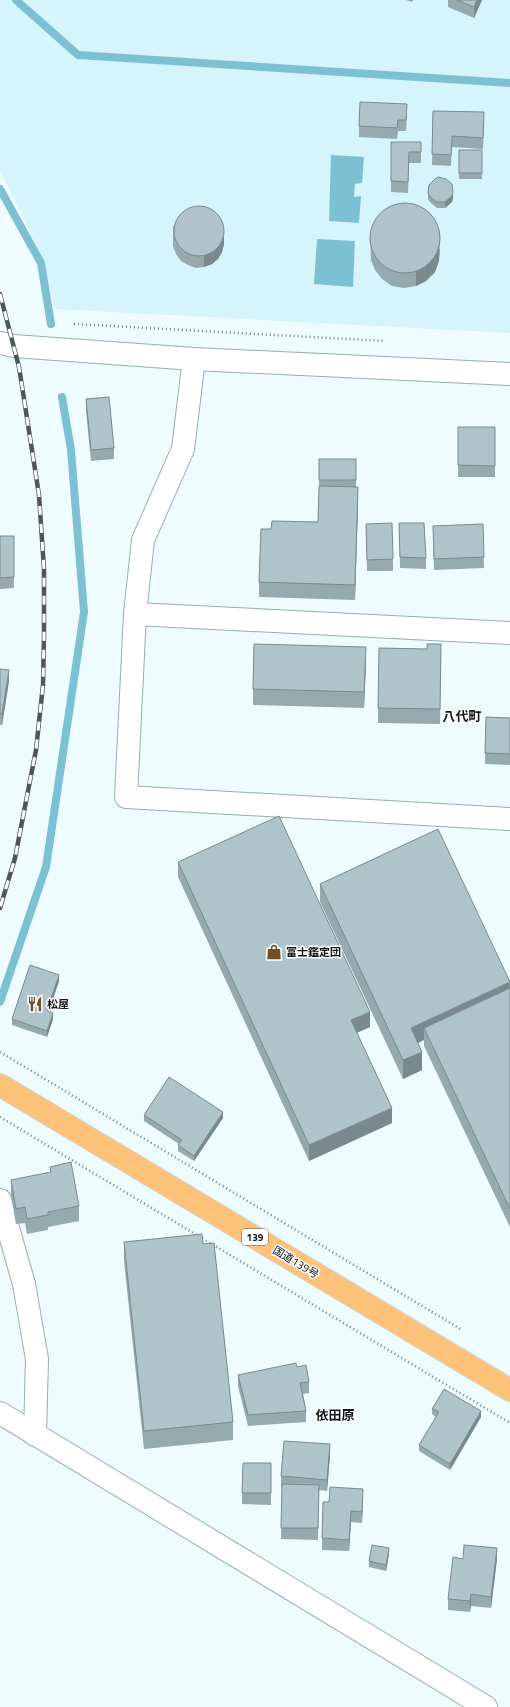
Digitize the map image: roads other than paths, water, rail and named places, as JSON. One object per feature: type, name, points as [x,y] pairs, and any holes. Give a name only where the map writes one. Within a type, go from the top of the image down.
[{"type":"highway","name":"国道139号","points":[[0,1085],[510,1390]]},
{"type":"street","points":[[0,343],[14,346],[194,358],[510,374]]},
{"type":"street","points":[[194,358],[183,449],[143,540],[134,614],[126,797],[510,819]]},
{"type":"street","points":[[134,614],[510,633]]},
{"type":"street","points":[[0,1200],[24,1284],[37,1359],[35,1435]]},
{"type":"street","points":[[0,1413],[486,1707]]},
{"type":"water","points":[[331,155],[364,157],[362,183],[355,184],[354,197],[361,196],[359,223],[329,221]]},
{"type":"water","points":[[317,239],[355,241],[353,287],[314,284]]},
{"type":"waterway","points":[[16,0],[78,55],[510,83]]},
{"type":"waterway","points":[[0,189],[41,263],[51,324]]},
{"type":"waterway","points":[[0,1002],[46,867],[84,612],[71,450],[62,397]]},
{"type":"railway","points":[[0,294],[19,367],[39,495],[44,569],[43,685],[36,750],[15,858],[0,908]]},
{"type":"place","name":"富士鑑定団","points":[[274,952]]},
{"type":"place","name":"松屋","points":[[35,1004]]},
{"type":"district","name":"八代町","points":[[462,716]]},
{"type":"district","name":"依田原","points":[[335,1415]]}]
